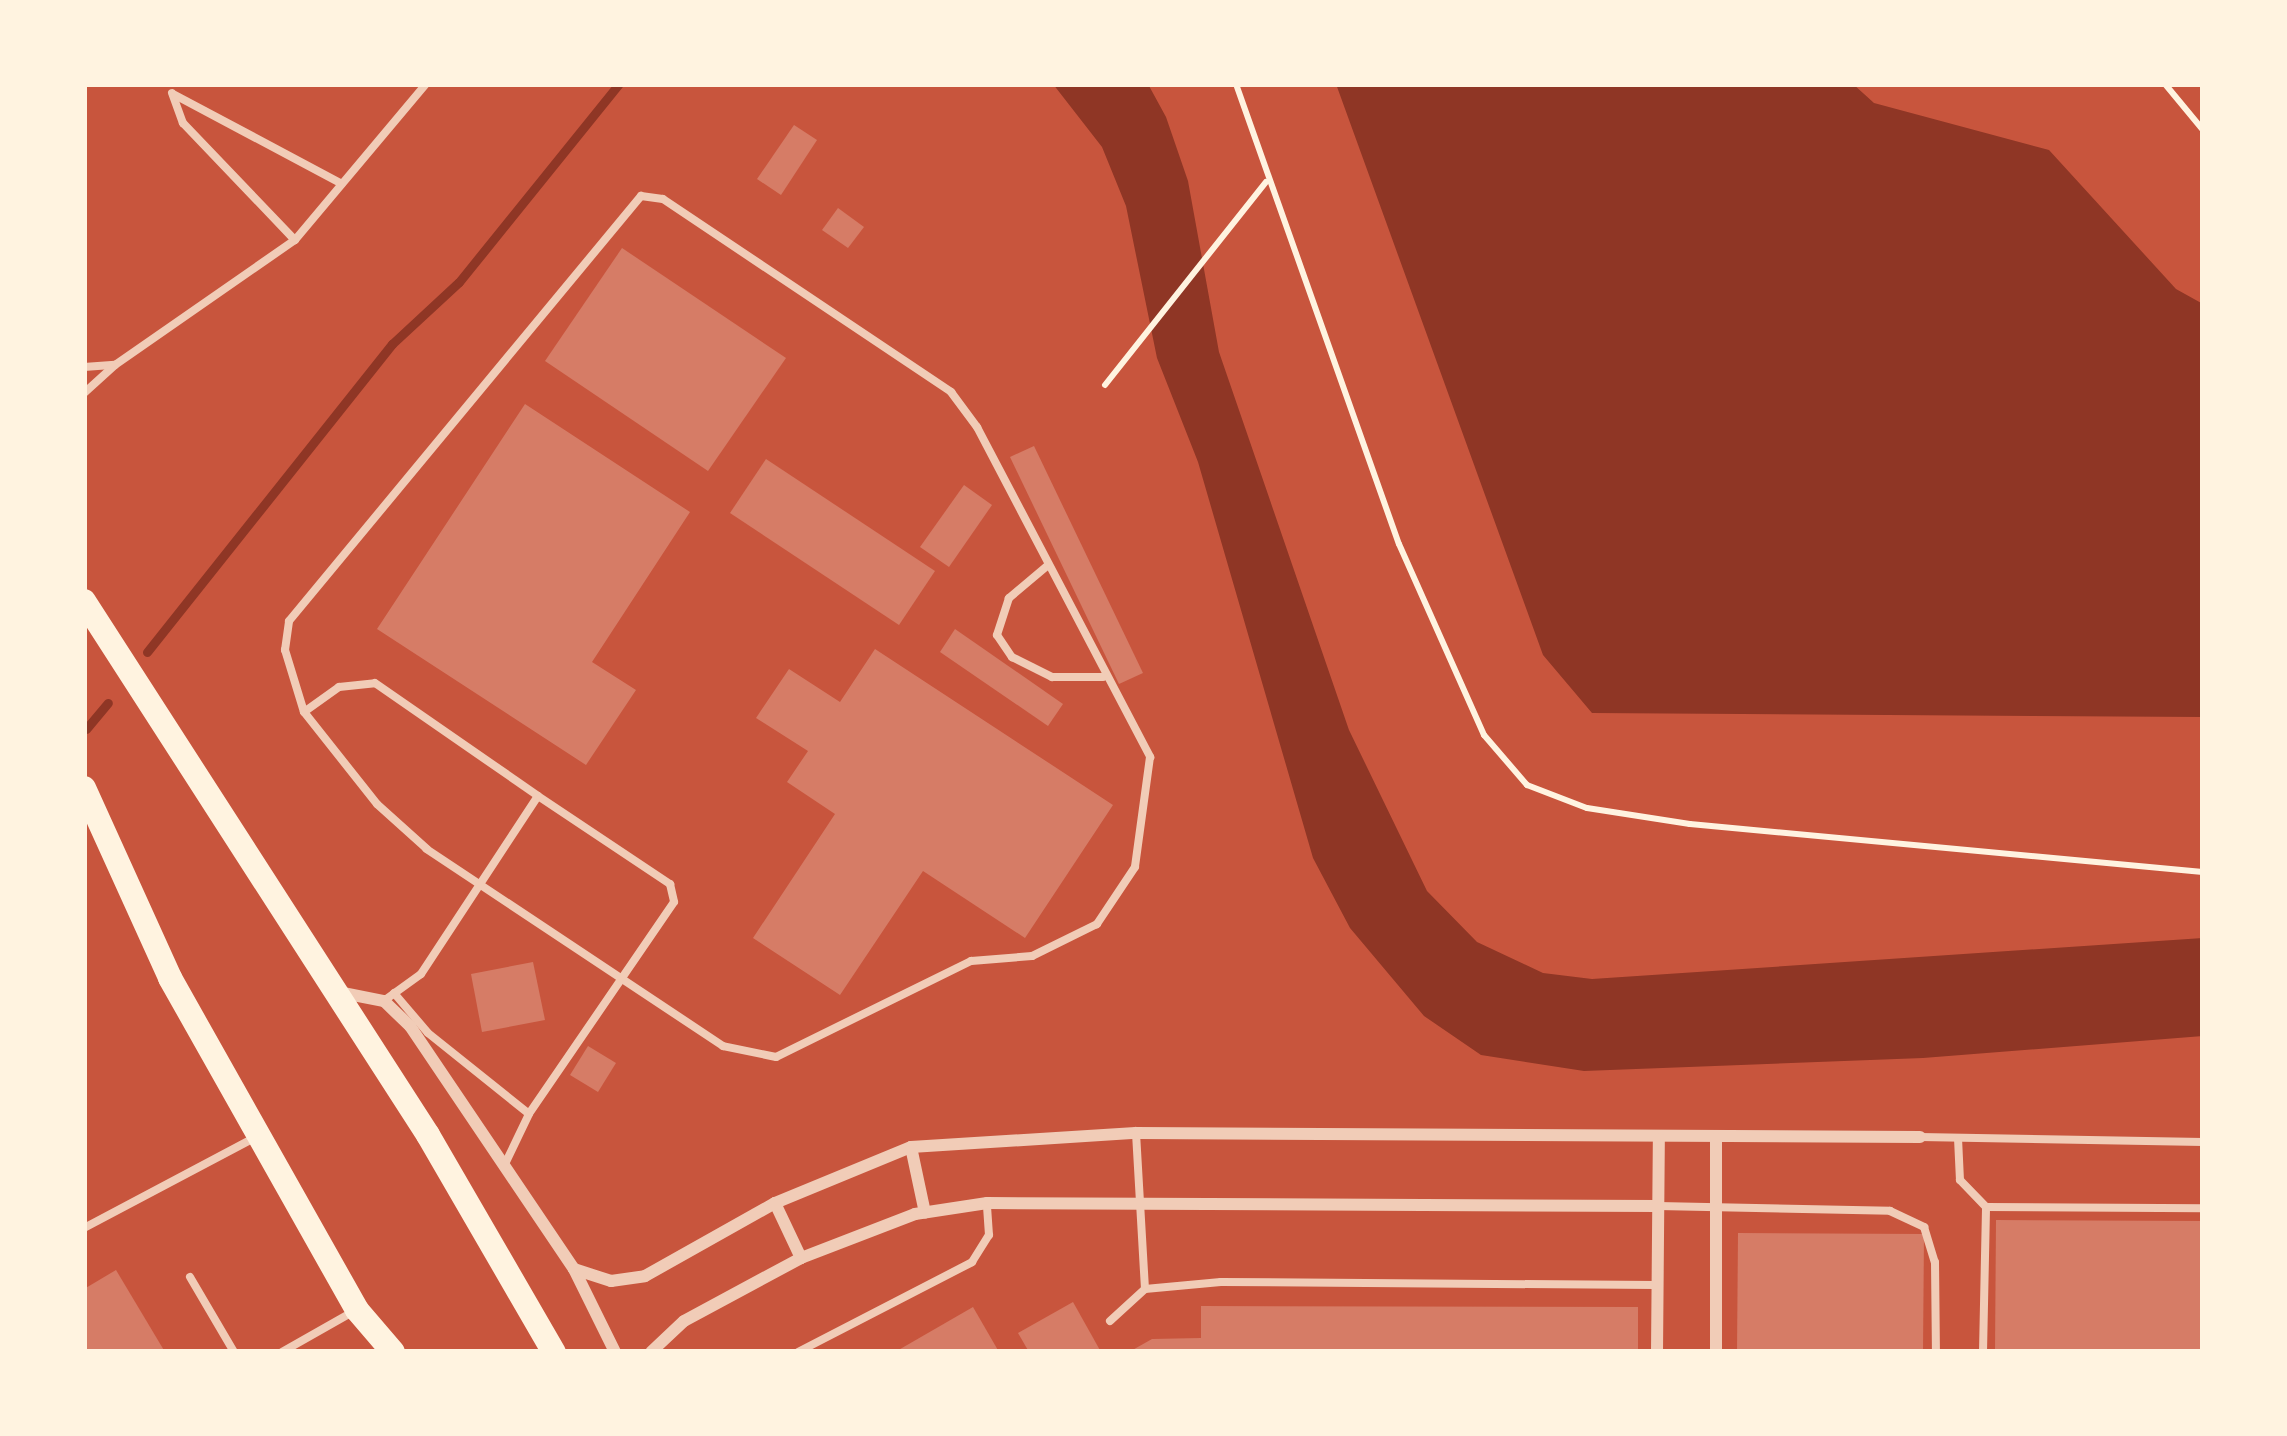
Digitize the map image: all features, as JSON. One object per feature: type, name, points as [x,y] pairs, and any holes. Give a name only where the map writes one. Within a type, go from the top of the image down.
[{"type":"main road","points":[[84,601],[337,992],[554,1352]]},
{"type":"main road","points":[[84,788],[92,830],[259,1136],[357,1310],[393,1352]]},
{"type":"street","points":[[337,992],[389,997],[574,1269],[615,1352]]},
{"type":"street","points":[[574,1269],[611,1281],[646,1276],[775,1203],[910,1147],[1136,1133],[1920,1137]]},
{"type":"street","points":[[1657,1352],[1659,1138]]},
{"type":"street","points":[[1716,1139],[1716,1352]]},
{"type":"street","points":[[910,1147],[925,1213]]},
{"type":"street","points":[[775,1203],[801,1258]]},
{"type":"street","points":[[651,1352],[684,1321],[801,1258],[925,1213],[987,1203],[1658,1206]]},
{"type":"lane","points":[[84,393],[115,365],[296,240],[426,84]]},
{"type":"lane","points":[[296,240],[214,160],[183,123],[172,93],[342,184]]},
{"type":"lane","points":[[641,196],[663,200],[951,392],[977,427],[1102,677],[1150,757],[1152,781],[1135,867],[1097,924],[1032,956],[971,961],[776,1057],[723,1046],[478,884],[376,804],[304,712],[285,650],[290,621],[641,196]]},
{"type":"lane","points":[[84,367],[115,365]]},
{"type":"lane","points":[[1047,566],[1009,598],[997,635],[1012,658],[1052,677],[1102,677]]},
{"type":"lane","points":[[304,712],[339,686],[375,683],[670,884],[674,902],[529,1114],[503,1167]]},
{"type":"lane","points":[[529,1114],[389,997],[421,974],[538,796]]},
{"type":"lane","points":[[1136,1133],[1145,1289]]},
{"type":"lane","points":[[84,1228],[259,1136]]},
{"type":"lane","points":[[1920,1137],[2203,1142]]},
{"type":"lane","points":[[1958,1138],[1960,1180],[1986,1207],[1982,1352]]},
{"type":"lane","points":[[798,1352],[972,1262],[989,1235],[987,1203]]},
{"type":"lane","points":[[1658,1206],[1890,1211],[1924,1227],[1935,1262],[1936,1352]]},
{"type":"lane","points":[[1986,1207],[2203,1208]]},
{"type":"lane","points":[[190,1277],[234,1352]]},
{"type":"lane","points":[[1110,1321],[1145,1289],[1221,1282],[1658,1285]]},
{"type":"lane","points":[[282,1352],[357,1310]]},
{"type":"path","points":[[1236,84],[1266,182],[1399,544],[1484,736],[1527,785],[1587,808],[1690,824],[2203,872]]},
{"type":"path","points":[[2165,84],[2203,130]]},
{"type":"path","points":[[1105,385],[1266,182]]},
{"type":"shaded area","points":[[1053,84],[1148,84],[1166,117],[1188,181],[1219,352],[1349,730],[1427,891],[1477,942],[1543,973],[1592,979],[2203,938],[2203,1036],[1923,1058],[1584,1071],[1481,1055],[1424,1016],[1350,928],[1313,858],[1198,462],[1157,358],[1126,206],[1102,147]]},
{"type":"shaded area","points":[[1336,84],[1853,84],[1874,103],[2049,150],[2176,289],[2203,304],[2203,717],[1592,713],[1543,655]]},
{"type":"building","points":[[794,125],[817,140],[781,195],[757,179]]},
{"type":"building","points":[[838,208],[864,227],[848,248],[822,230]]},
{"type":"building","points":[[622,248],[786,358],[708,471],[545,361]]},
{"type":"building","points":[[525,404],[690,512],[592,662],[636,690],[586,765],[377,629]]},
{"type":"building","points":[[1034,446],[1143,673],[1119,684],[1010,457]]},
{"type":"building","points":[[766,459],[935,571],[899,625],[730,513]]},
{"type":"building","points":[[964,485],[992,505],[949,567],[920,547]]},
{"type":"building","points":[[955,629],[1063,704],[1048,726],[940,652]]},
{"type":"building","points":[[875,649],[1113,805],[1025,938],[923,871],[840,995],[753,938],[835,814],[787,782],[808,751],[756,718],[789,669],[840,702]]},
{"type":"building","points":[[533,962],[545,1020],[482,1032],[471,974]]},
{"type":"building","points":[[588,1046],[616,1063],[598,1092],[570,1075]]},
{"type":"building","points":[[1996,1220],[2203,1221],[2203,1352],[1995,1352]]},
{"type":"building","points":[[1738,1233],[1924,1234],[1923,1352],[1737,1352]]},
{"type":"building","points":[[116,1270],[165,1352],[84,1352],[84,1289]]},
{"type":"building","points":[[1073,1302],[1101,1352],[1029,1352],[1018,1333]]},
{"type":"building","points":[[1201,1306],[1638,1307],[1638,1352],[1129,1352],[1152,1339],[1201,1338]]},
{"type":"building","points":[[973,1307],[999,1352],[895,1352]]},
{"type":"waterway","points":[[147,652],[392,344],[459,282],[619,84]]},
{"type":"waterway","points":[[86,729],[108,703]]}]
